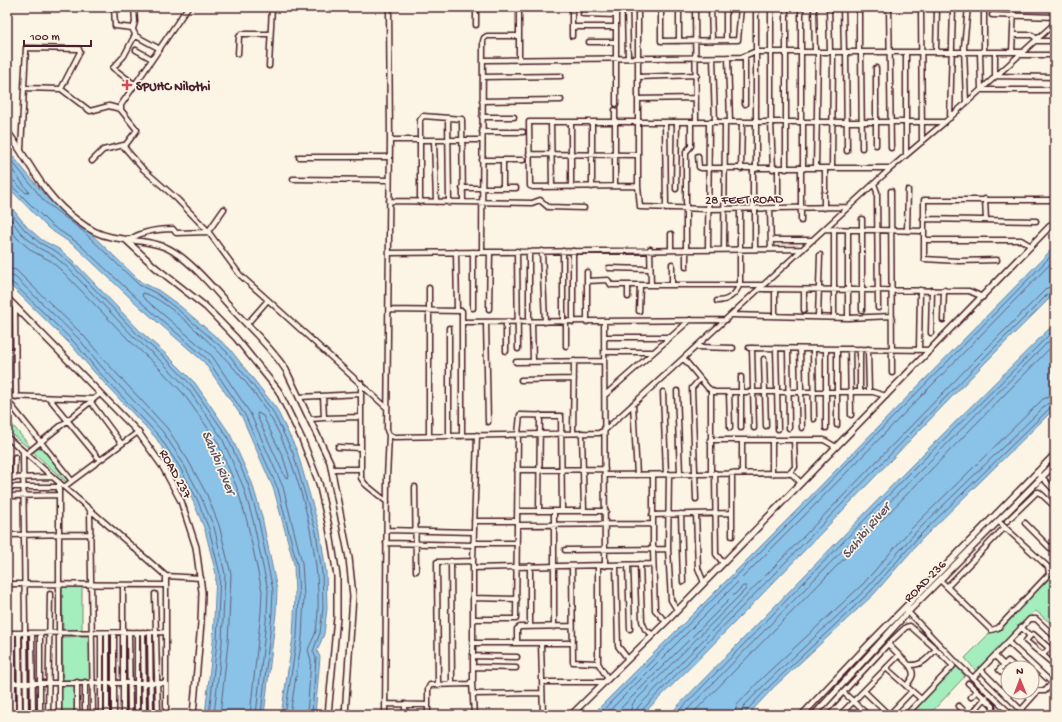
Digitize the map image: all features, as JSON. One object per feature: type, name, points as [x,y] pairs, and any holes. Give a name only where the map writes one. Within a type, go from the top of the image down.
[{"type":"street","points":[[114,7],[115,26],[133,29]]},
{"type":"street","points":[[134,7],[135,22],[133,29],[135,35],[160,50]]},
{"type":"street","points":[[120,109],[120,104],[160,50],[188,7]]},
{"type":"street","points":[[269,66],[272,7]]},
{"type":"street","points":[[385,715],[386,530],[389,435],[387,430],[387,408],[390,140],[389,7]]},
{"type":"street","points":[[476,7],[476,25]]},
{"type":"street","points":[[519,7],[519,60]]},
{"type":"street","points":[[572,7],[572,36]]},
{"type":"street","points":[[616,7],[616,104]]},
{"type":"street","points":[[627,7],[628,58]]},
{"type":"street","points":[[638,7],[638,59],[638,77],[638,99],[638,123],[638,186],[530,186],[529,122],[615,123],[638,123],[665,123],[677,122],[945,122]]},
{"type":"street","points":[[661,7],[661,41],[739,40],[740,7]]},
{"type":"street","points":[[679,7],[679,41]]},
{"type":"street","points":[[694,7],[697,58],[696,122]]},
{"type":"street","points":[[711,7],[712,40]]},
{"type":"street","points":[[726,7],[726,40]]},
{"type":"street","points":[[755,249],[754,169],[756,122],[756,7]]},
{"type":"street","points":[[770,7],[771,122],[778,208]]},
{"type":"street","points":[[786,7],[786,169]]},
{"type":"street","points":[[801,7],[801,221]]},
{"type":"street","points":[[814,7],[816,52],[816,168]]},
{"type":"street","points":[[829,7],[832,52],[832,168]]},
{"type":"street","points":[[843,7],[847,151]]},
{"type":"street","points":[[859,7],[862,148]]},
{"type":"street","points":[[889,7],[892,122],[891,148]]},
{"type":"street","points":[[921,7],[922,142]]},
{"type":"street","points":[[936,52],[937,7]]},
{"type":"street","points":[[950,118],[953,7]]},
{"type":"street","points":[[966,103],[964,47],[968,7]]},
{"type":"street","points":[[981,90],[984,7]]},
{"type":"street","points":[[1012,52],[1014,7]]},
{"type":"street","points":[[584,14],[616,15]]},
{"type":"street","points":[[992,15],[1055,17]]},
{"type":"street","points":[[389,435],[394,437],[540,433],[561,434],[599,433],[605,430],[727,320],[906,154],[950,118],[1055,23]]},
{"type":"street","points":[[572,27],[616,27]]},
{"type":"street","points":[[238,54],[239,37],[241,34],[270,34]]},
{"type":"street","points":[[1013,34],[1032,35],[1036,40],[1055,41]]},
{"type":"street","points":[[134,84],[113,68],[124,56],[135,35]]},
{"type":"street","points":[[482,252],[482,101],[484,38],[519,36]]},
{"type":"street","points":[[589,42],[616,42]]},
{"type":"street","points":[[21,150],[26,48],[79,48],[80,52],[61,89]]},
{"type":"street","points":[[136,50],[152,59]]},
{"type":"street","points":[[483,60],[713,58],[745,56],[756,52],[800,51],[1012,52],[1021,54],[1055,55]]},
{"type":"street","points":[[906,52],[906,154]]},
{"type":"street","points":[[996,52],[996,76]]},
{"type":"street","points":[[744,104],[745,56]]},
{"type":"street","points":[[724,249],[728,122],[728,57]]},
{"type":"street","points":[[713,58],[715,122]]},
{"type":"street","points":[[876,68],[876,146]]},
{"type":"street","points":[[638,77],[697,75]]},
{"type":"street","points":[[483,76],[561,76]]},
{"type":"street","points":[[996,76],[1055,77]]},
{"type":"street","points":[[24,88],[61,89],[90,111],[109,106],[120,109],[137,130],[124,145],[103,150],[92,160]]},
{"type":"street","points":[[981,90],[1055,90]]},
{"type":"street","points":[[638,99],[696,98]]},
{"type":"street","points":[[482,101],[562,100]]},
{"type":"street","points":[[615,110],[615,186]]},
{"type":"street","points":[[420,202],[420,117],[462,118],[463,202]]},
{"type":"street","points":[[482,117],[514,117]]},
{"type":"street","points":[[448,118],[449,202]]},
{"type":"street","points":[[551,122],[552,187]]},
{"type":"street","points":[[571,122],[571,187]]},
{"type":"street","points":[[592,122],[592,187]]},
{"type":"street","points":[[676,189],[677,122]]},
{"type":"street","points":[[686,267],[686,152],[692,145],[691,122]]},
{"type":"street","points":[[708,249],[710,168],[709,122]]},
{"type":"street","points":[[741,169],[742,122]]},
{"type":"street","points":[[665,123],[666,209]]},
{"type":"street","points":[[7,131],[21,150],[47,193],[57,204],[79,222],[110,237],[157,244],[179,255],[247,324],[278,358],[300,397],[326,451],[332,469],[352,584],[345,715]]},
{"type":"street","points":[[482,132],[523,132]]},
{"type":"street","points":[[390,140],[482,140]]},
{"type":"street","points":[[434,140],[436,202]]},
{"type":"street","points":[[124,145],[125,149],[142,169],[177,199],[208,232],[240,275],[387,408]]},
{"type":"street","points":[[529,154],[638,155]]},
{"type":"street","points":[[698,156],[699,167],[710,168],[891,168]]},
{"type":"street","points":[[299,157],[389,157]]},
{"type":"street","points":[[482,160],[524,160]]},
{"type":"street","points":[[502,188],[503,160]]},
{"type":"street","points":[[824,208],[825,168]]},
{"type":"street","points":[[293,179],[389,180]]},
{"type":"street","points":[[874,184],[877,192],[878,308]]},
{"type":"street","name":"28 FEET ROAD","points":[[638,186],[638,205],[641,208],[725,209],[848,207]]},
{"type":"street","points":[[462,188],[516,188]]},
{"type":"street","points":[[907,231],[908,190]]},
{"type":"street","points":[[891,191],[893,290],[892,373]]},
{"type":"street","points":[[997,260],[925,259],[923,203],[925,199],[1055,200]]},
{"type":"street","points":[[985,199],[986,220]]},
{"type":"street","points":[[389,201],[532,203],[540,200],[548,207],[584,208]]},
{"type":"street","points":[[717,301],[727,300],[738,289],[740,284],[740,208]]},
{"type":"street","points":[[770,208],[771,249]]},
{"type":"street","points":[[208,232],[224,209]]},
{"type":"street","points":[[862,219],[862,310]]},
{"type":"street","points":[[923,219],[1036,221]]},
{"type":"street","points":[[571,715],[666,622],[983,297],[1055,221]]},
{"type":"street","points":[[127,239],[140,233],[161,229],[173,229],[176,233],[208,232]]},
{"type":"street","points":[[825,229],[923,231]]},
{"type":"street","points":[[834,229],[834,317]]},
{"type":"street","points":[[848,230],[848,318]]},
{"type":"street","points":[[671,234],[671,249]]},
{"type":"street","points":[[127,239],[155,267],[206,307],[236,338],[278,390],[302,439],[319,483],[329,527],[337,576],[337,617],[328,715]]},
{"type":"street","points":[[771,240],[814,240]]},
{"type":"street","points":[[924,240],[1021,240],[1031,246]]},
{"type":"street","points":[[389,253],[671,249],[803,249]]},
{"type":"street","points":[[650,250],[650,285]]},
{"type":"street","points":[[529,251],[530,322],[533,362]]},
{"type":"street","points":[[542,251],[545,322]]},
{"type":"street","points":[[563,251],[566,346]]},
{"type":"street","points":[[573,251],[573,322]]},
{"type":"street","points":[[456,252],[457,310]]},
{"type":"street","points":[[473,252],[473,308]]},
{"type":"street","points":[[489,309],[490,252]]},
{"type":"street","points":[[517,252],[518,349]]},
{"type":"street","points":[[818,317],[820,255]]},
{"type":"street","points":[[672,264],[672,285]]},
{"type":"street","points":[[609,268],[650,269]]},
{"type":"street","points":[[587,272],[588,322]]},
{"type":"street","points":[[587,281],[608,280],[611,285],[628,286],[764,285]]},
{"type":"street","points":[[628,286],[628,297]]},
{"type":"street","points":[[639,311],[640,286]]},
{"type":"street","points":[[429,288],[429,436]]},
{"type":"street","points":[[760,289],[972,291],[983,297]]},
{"type":"street","points":[[775,289],[775,316]]},
{"type":"street","points":[[804,290],[804,310]]},
{"type":"street","points":[[919,350],[920,290]]},
{"type":"street","points":[[931,333],[932,290]]},
{"type":"street","points":[[943,320],[944,290]]},
{"type":"street","name":"ROAD 237","points":[[7,298],[138,432],[163,467],[181,501],[196,547],[201,578],[201,623],[193,715]]},
{"type":"street","points":[[247,324],[268,300]]},
{"type":"street","points":[[16,306],[16,397]]},
{"type":"street","points":[[389,310],[462,311],[462,436]]},
{"type":"street","points":[[732,315],[848,318],[892,316]]},
{"type":"street","points":[[605,395],[690,320]]},
{"type":"street","points":[[462,322],[727,320]]},
{"type":"street","points":[[604,321],[606,510],[605,566]]},
{"type":"street","points":[[486,322],[488,422]]},
{"type":"street","points":[[506,322],[506,351]]},
{"type":"street","points":[[449,328],[449,436]]},
{"type":"street","points":[[604,337],[671,337]]},
{"type":"street","points":[[697,347],[733,348]]},
{"type":"street","points":[[754,428],[751,348],[931,350]]},
{"type":"street","points":[[776,349],[778,429]]},
{"type":"street","points":[[788,349],[789,428]]},
{"type":"street","points":[[800,349],[802,428]]},
{"type":"street","points":[[813,349],[814,419]]},
{"type":"street","points":[[826,349],[826,428]]},
{"type":"street","points":[[837,349],[837,425]]},
{"type":"street","points":[[850,349],[850,415]]},
{"type":"street","points":[[860,349],[860,392]]},
{"type":"street","points":[[868,349],[869,392]]},
{"type":"street","points":[[7,351],[15,351]]},
{"type":"street","points":[[604,352],[654,352]]},
{"type":"street","points":[[684,359],[711,391],[710,440],[713,473],[716,554],[723,563]]},
{"type":"street","points":[[764,359],[766,426]]},
{"type":"street","points":[[516,362],[604,360]]},
{"type":"street","points":[[573,433],[574,361]]},
{"type":"street","points":[[741,377],[741,428]]},
{"type":"street","points":[[521,380],[574,379]]},
{"type":"street","points":[[696,499],[692,388],[700,379]]},
{"type":"street","points":[[361,383],[360,448],[363,482],[387,502]]},
{"type":"street","points":[[677,391],[680,474]]},
{"type":"street","points":[[711,391],[741,393],[869,392],[886,396]]},
{"type":"street","points":[[663,392],[669,515],[668,550],[671,600],[677,610]]},
{"type":"street","points":[[728,392],[730,428]]},
{"type":"street","points":[[25,453],[100,394]]},
{"type":"street","points":[[300,397],[360,394]]},
{"type":"street","points":[[7,396],[92,400]]},
{"type":"street","points":[[323,396],[324,418]]},
{"type":"street","points":[[49,398],[100,460]]},
{"type":"street","points":[[7,400],[72,481]]},
{"type":"street","points":[[92,400],[121,443]]},
{"type":"street","points":[[633,404],[636,475]]},
{"type":"street","points":[[472,619],[516,619],[519,415],[560,415],[562,511]]},
{"type":"street","points":[[539,510],[540,415]]},
{"type":"street","points":[[310,419],[360,417]]},
{"type":"street","points":[[64,487],[121,443],[138,432]]},
{"type":"street","points":[[582,433],[584,511]]},
{"type":"street","points":[[474,715],[474,694],[472,683],[474,667],[472,643],[472,568],[477,435]]},
{"type":"street","points":[[7,437],[166,576],[201,578]]},
{"type":"street","points":[[710,440],[824,440],[836,447]]},
{"type":"street","points":[[742,440],[742,473]]},
{"type":"street","points":[[772,440],[772,474]]},
{"type":"street","points":[[789,474],[795,467],[794,440]]},
{"type":"street","points":[[338,447],[360,448]]},
{"type":"street","points":[[25,453],[24,584],[26,715]]},
{"type":"street","points":[[802,715],[906,610],[1055,454]]},
{"type":"street","points":[[14,478],[15,457]]},
{"type":"street","name":"ROAD 236","points":[[814,715],[906,610],[940,580],[1055,464]]},
{"type":"street","points":[[332,469],[361,469]]},
{"type":"street","points":[[517,470],[605,469]]},
{"type":"street","points":[[1037,472],[1041,478],[1055,491]]},
{"type":"street","points":[[732,473],[732,536]]},
{"type":"street","points":[[605,474],[789,474],[801,483]]},
{"type":"street","points":[[653,475],[652,550],[655,610],[666,622]]},
{"type":"street","points":[[7,478],[53,477]]},
{"type":"street","points":[[7,487],[59,484]]},
{"type":"street","points":[[59,484],[59,715]]},
{"type":"street","points":[[415,486],[416,571]]},
{"type":"street","points":[[1007,521],[1037,492],[1044,496],[1055,507]]},
{"type":"street","points":[[7,496],[59,495]]},
{"type":"street","points":[[90,510],[93,715]]},
{"type":"street","points":[[517,510],[606,510]]},
{"type":"street","points":[[554,511],[554,627]]},
{"type":"street","points":[[652,515],[732,513]]},
{"type":"street","points":[[681,514],[683,582]]},
{"type":"street","points":[[696,514],[698,568],[704,583]]},
{"type":"street","points":[[474,521],[554,525],[652,524]]},
{"type":"street","points":[[940,580],[991,630],[998,628],[1049,574],[1049,571],[1048,567],[998,521]]},
{"type":"street","points":[[1025,523],[1050,548],[1055,547]]},
{"type":"street","points":[[947,586],[1004,528]]},
{"type":"street","points":[[386,530],[474,532]]},
{"type":"street","points":[[7,535],[91,534]]},
{"type":"street","points":[[386,543],[473,544],[517,542]]},
{"type":"street","points":[[565,550],[668,550]]},
{"type":"street","points":[[438,684],[437,564],[439,561],[473,561]]},
{"type":"street","points":[[451,561],[452,684]]},
{"type":"street","points":[[640,564],[642,621],[645,629],[653,635]]},
{"type":"street","points":[[472,568],[653,564]]},
{"type":"street","points":[[628,565],[630,629]]},
{"type":"street","points":[[530,566],[530,626]]},
{"type":"street","points":[[572,566],[572,643],[574,663],[598,663]]},
{"type":"street","points":[[598,566],[598,663],[606,681]]},
{"type":"street","points":[[616,566],[618,646],[628,659]]},
{"type":"street","points":[[166,576],[166,715]]},
{"type":"street","points":[[7,584],[166,585]]},
{"type":"street","points":[[123,585],[123,715]]},
{"type":"street","points":[[48,715],[50,594]]},
{"type":"street","points":[[155,594],[158,715]]},
{"type":"street","points":[[473,598],[517,599]]},
{"type":"street","points":[[906,610],[956,662],[1012,715]]},
{"type":"street","points":[[973,678],[1021,627],[1034,618],[1055,637]]},
{"type":"street","points":[[517,643],[518,627],[572,626]]},
{"type":"street","points":[[822,715],[906,626],[910,626],[953,666]]},
{"type":"street","points":[[1021,627],[1030,636]]},
{"type":"street","points":[[129,632],[130,715]]},
{"type":"street","points":[[137,632],[137,715]]},
{"type":"street","points":[[143,632],[144,715]]},
{"type":"street","points":[[150,632],[151,715]]},
{"type":"street","points":[[7,633],[40,634],[166,632]]},
{"type":"street","points":[[13,633],[13,715]]},
{"type":"street","points":[[19,633],[20,715]]},
{"type":"street","points":[[32,633],[34,682],[33,715]]},
{"type":"street","points":[[101,633],[101,715]]},
{"type":"street","points":[[107,633],[107,715]]},
{"type":"street","points":[[114,633],[114,715]]},
{"type":"street","points":[[40,634],[40,715]]},
{"type":"street","points":[[1043,655],[1049,648],[1033,634],[1026,641],[1051,662],[1054,662]]},
{"type":"street","points":[[1008,642],[1052,683]]},
{"type":"street","points":[[472,643],[572,643]]},
{"type":"street","points":[[541,643],[543,715]]},
{"type":"street","points":[[888,644],[914,672],[914,676],[906,686]]},
{"type":"street","points":[[909,665],[917,666],[927,659],[936,649]]},
{"type":"street","points":[[840,715],[899,655]]},
{"type":"street","points":[[473,656],[517,657]]},
{"type":"street","points":[[994,656],[1000,661]]},
{"type":"street","points":[[906,715],[956,662]]},
{"type":"street","points":[[474,667],[516,668]]},
{"type":"street","points":[[886,668],[921,700]]},
{"type":"street","points":[[981,670],[1000,689]]},
{"type":"street","points":[[1040,691],[1045,691],[1055,679]]},
{"type":"street","points":[[542,682],[606,681]]},
{"type":"street","points":[[7,682],[166,683]]},
{"type":"street","points":[[77,682],[77,715]]},
{"type":"street","points":[[85,682],[85,715]]},
{"type":"street","points":[[428,715],[428,687],[431,684],[472,683]]},
{"type":"street","points":[[968,683],[994,708],[989,714]]},
{"type":"street","points":[[864,691],[889,715],[912,691]]},
{"type":"street","points":[[971,697],[976,691]]},
{"type":"street","points":[[843,692],[868,715]]},
{"type":"street","points":[[474,694],[542,693]]},
{"type":"street","points":[[959,706],[969,715],[989,694]]},
{"type":"street","points":[[1011,700],[1021,710],[1029,700]]},
{"type":"street","points":[[385,704],[428,705]]},
{"type":"street","points":[[405,704],[405,715]]},
{"type":"green space","points":[[7,418],[32,449],[31,450],[7,430]]},
{"type":"green space","points":[[41,447],[68,480],[66,482],[33,452]]},
{"type":"green space","points":[[1055,567],[1055,627],[1036,611],[976,671],[965,658]]},
{"type":"green space","points":[[62,587],[82,587],[82,631],[63,631]]},
{"type":"green space","points":[[90,636],[91,680],[63,680],[62,637]]},
{"type":"green space","points":[[956,666],[965,676],[929,715],[910,715]]},
{"type":"green space","points":[[75,685],[75,715],[62,715],[61,686]]},
{"type":"water","points":[[7,149],[48,199],[86,229],[141,282],[158,290],[180,306],[229,348],[276,408],[297,451],[320,531],[326,572],[327,608],[324,634],[317,651],[320,657],[315,715],[281,715],[293,637],[295,596],[294,564],[274,490],[242,417],[204,362],[140,307],[75,246],[48,228],[7,186]]},
{"type":"water","name":"Sahibi River","points":[[7,202],[27,227],[42,240],[59,249],[73,261],[140,331],[195,383],[230,434],[252,483],[262,517],[277,590],[276,613],[264,715],[205,715],[213,642],[216,574],[205,530],[193,501],[156,438],[94,372],[72,346],[7,282]]},
{"type":"water","points":[[1055,246],[1055,293],[951,398],[746,611],[642,715],[592,715],[795,512]]},
{"type":"water","name":"Sahibi River","points":[[1055,323],[1055,408],[922,539],[874,594],[773,688],[748,715],[669,715],[909,468]]},
{"type":"place","name":"SPUHC Nilothi","points":[[127,85]]}]
